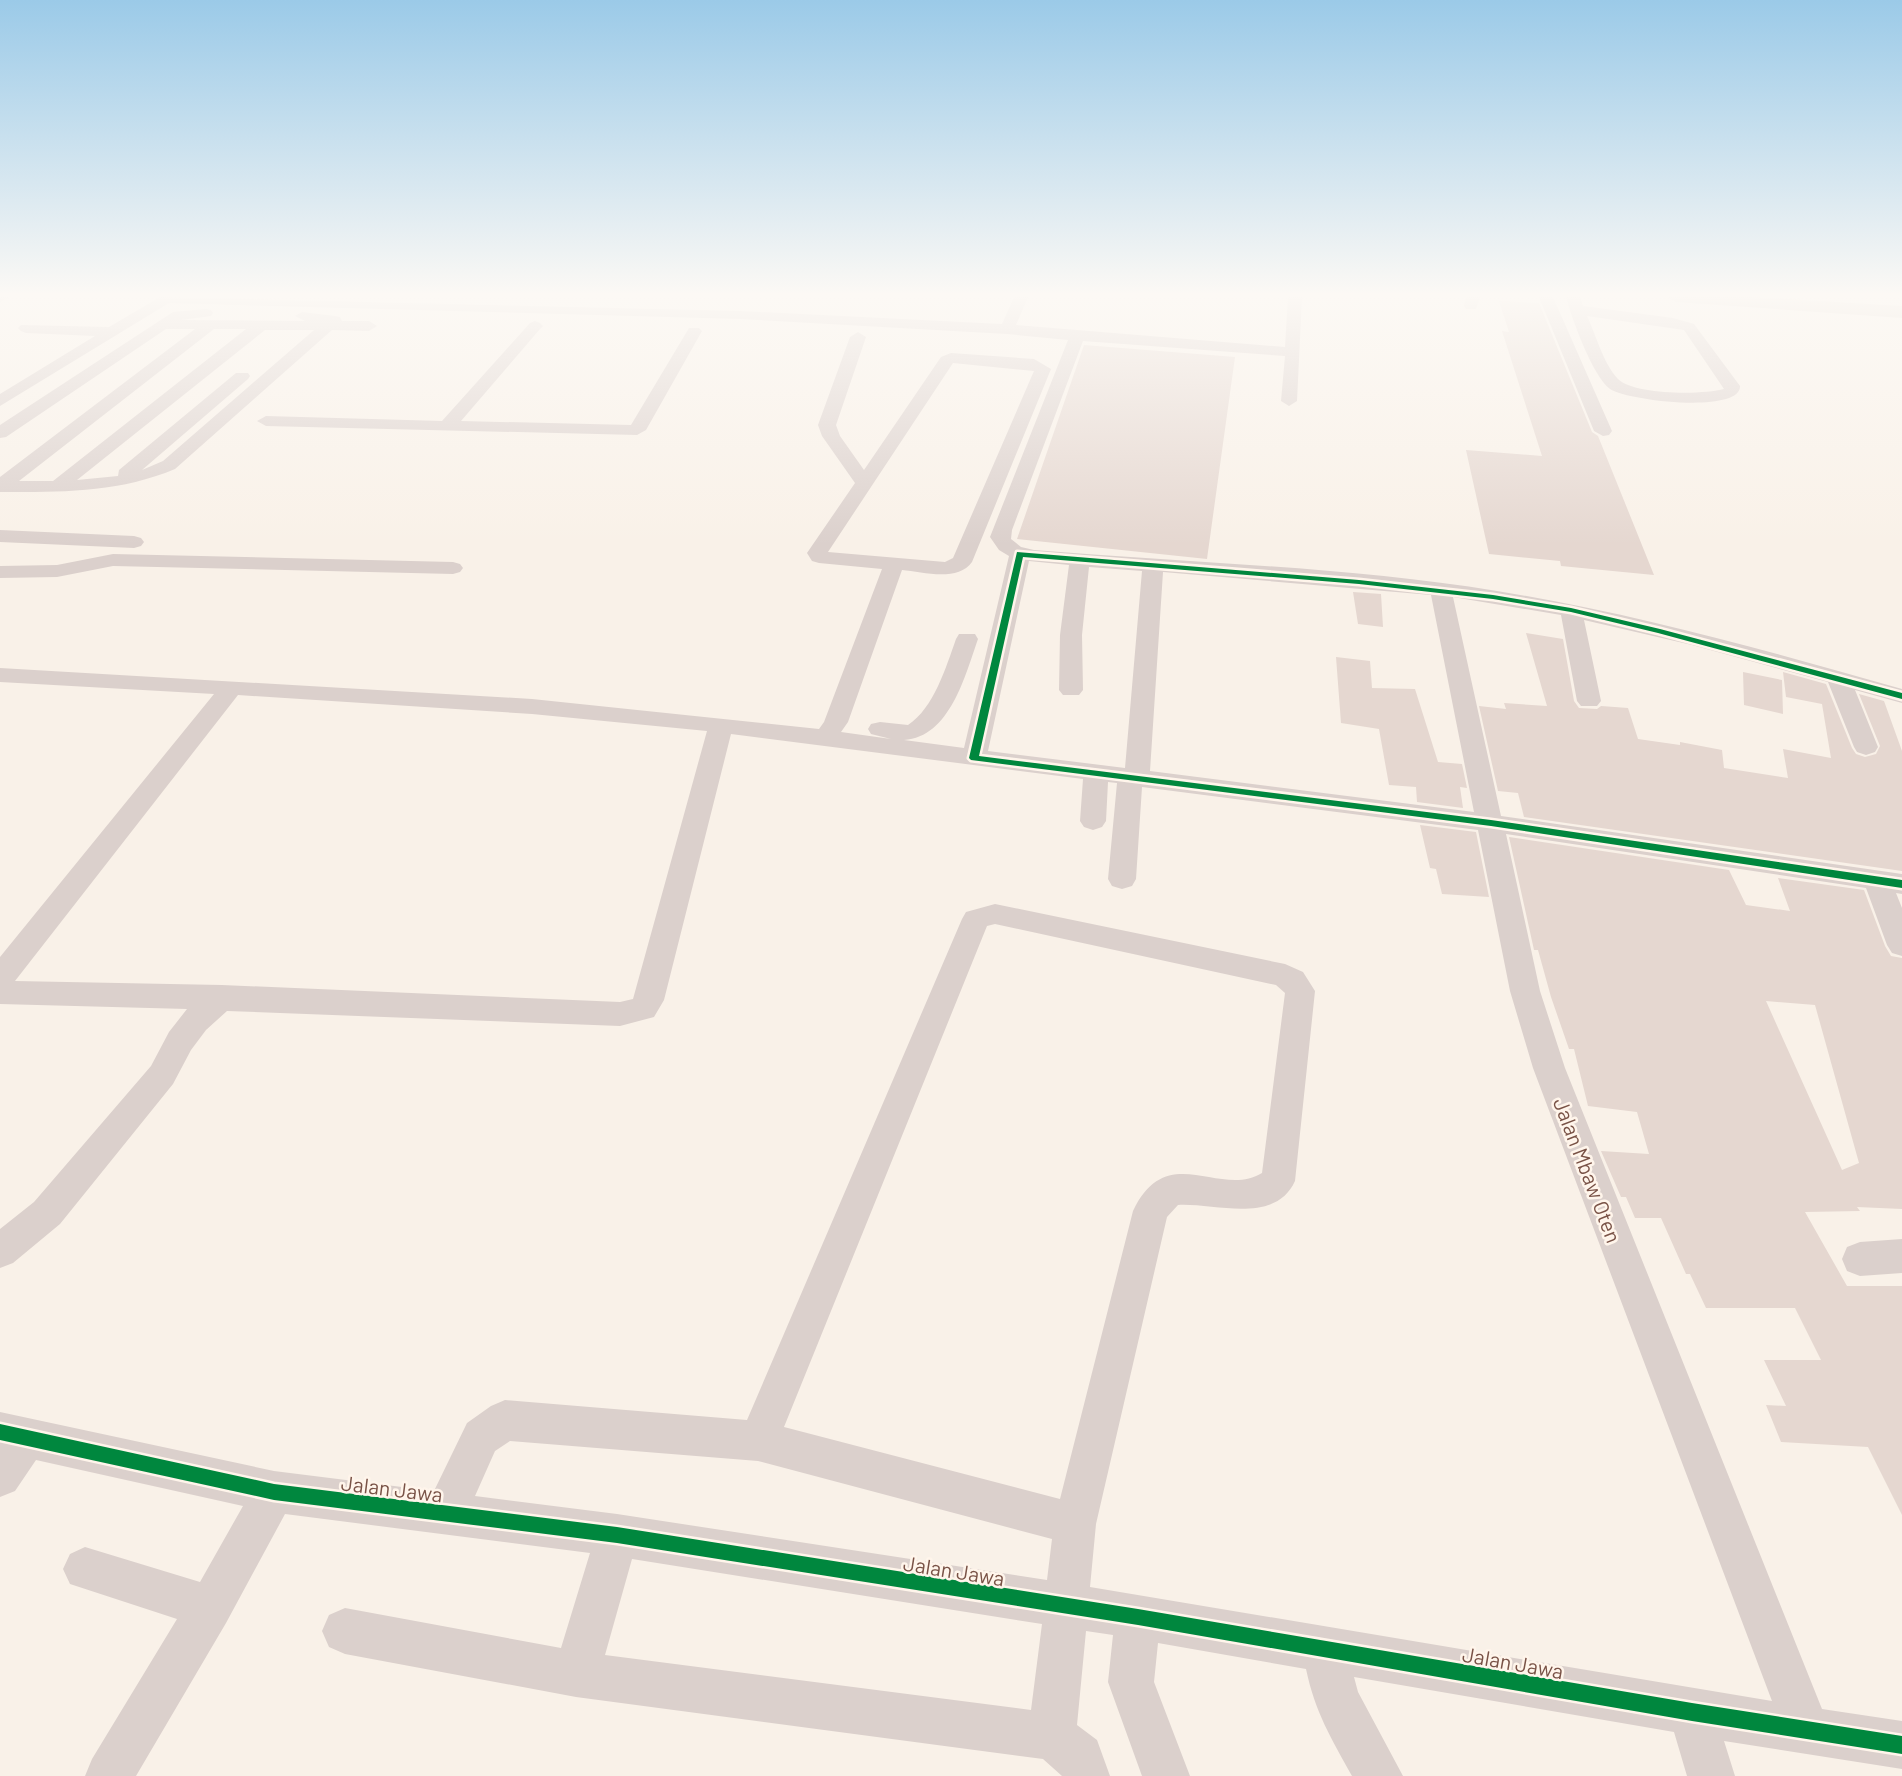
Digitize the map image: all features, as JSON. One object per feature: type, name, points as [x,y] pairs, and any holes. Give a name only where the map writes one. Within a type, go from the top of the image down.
[{"type":"street","points":[[0,401],[35,380]]},
{"type":"street","points":[[0,432],[79,380]]},
{"type":"street","points":[[55,422],[111,380]]},
{"type":"street","points":[[0,486],[138,380]]},
{"type":"street","points":[[28,486],[163,380]]},
{"type":"street","points":[[58,486],[197,380]]},
{"type":"street","points":[[82,486],[205,380]]},
{"type":"street","points":[[112,485],[238,380]]},
{"type":"street","points":[[0,486],[112,485],[146,476],[169,465],[267,380]]},
{"type":"street","points":[[447,426],[488,380]]},
{"type":"street","points":[[266,421],[637,430],[666,380]]},
{"type":"street","points":[[843,380],[827,425],[831,436],[864,483]]},
{"type":"street","points":[[934,380],[817,553],[819,557],[948,568],[962,562],[1038,380]]},
{"type":"street","points":[[1060,380],[1000,537],[1020,559],[1080,560],[1153,572],[1441,590],[1571,610],[1839,682],[1902,696]]},
{"type":"street","points":[[1289,401],[1291,380]]},
{"type":"street","points":[[1581,380],[1603,431]]},
{"type":"street","points":[[1611,380],[1619,388],[1639,393],[1705,398],[1717,398],[1732,392],[1728,380]]},
{"type":"street","points":[[0,536],[134,542]]},
{"type":"street","points":[[974,758],[1020,559]]},
{"type":"street","points":[[0,572],[57,570],[113,560],[453,568]]},
{"type":"street","points":[[1070,690],[1071,635],[1080,560]]},
{"type":"street","points":[[830,730],[894,564]]},
{"type":"street","points":[[1122,879],[1153,572]]},
{"type":"street","name":"Jalan Mbaw Oten","points":[[1441,590],[1525,991],[1549,1068],[1806,1729]]},
{"type":"street","points":[[1571,610],[1589,701]]},
{"type":"street","points":[[0,675],[230,690],[458,699],[611,712],[721,726],[905,733],[917,731],[925,725],[954,676],[967,639]]},
{"type":"street","points":[[1839,682],[1866,747]]},
{"type":"street","points":[[0,978],[230,690]]},
{"type":"street","points":[[0,992],[222,997],[285,1003],[606,1014],[630,1013],[643,1009],[649,1000],[721,726]]},
{"type":"street","points":[[830,730],[974,758],[1491,823],[1889,882],[1902,945]]},
{"type":"street","points":[[1093,821],[1096,772]]},
{"type":"street","points":[[758,1441],[976,919],[995,914],[1285,975],[1292,980],[1300,991],[1278,1181],[1262,1192],[1249,1194],[1182,1190],[1164,1194],[1151,1211],[1075,1524],[1052,1736]]},
{"type":"street","points":[[0,1251],[47,1213],[162,1074],[180,1041],[195,1021],[222,997]]},
{"type":"street","points":[[1860,1259],[1902,1256]]},
{"type":"street","points":[[445,1514],[481,1437],[505,1420],[758,1441],[1075,1524]]},
{"type":"street","points":[[0,1476],[14,1435]]},
{"type":"street","name":"Jalan Jawa","points":[[14,1435],[274,1492],[617,1535],[1138,1617],[1692,1712],[1902,1745]]},
{"type":"street","points":[[109,1776],[210,1607],[274,1492]]},
{"type":"street","points":[[576,1674],[617,1535]]},
{"type":"street","points":[[85,1569],[210,1607]]},
{"type":"street","points":[[1138,1617],[1132,1682],[1166,1776]]},
{"type":"street","points":[[345,1631],[576,1674],[1052,1736],[1080,1758],[1086,1776]]},
{"type":"street","points":[[1325,1648],[1336,1700],[1379,1776]]},
{"type":"street","points":[[1692,1712],[1711,1776]]},
{"type":"building","points":[[1072,380],[1232,380],[1207,559],[1017,539]]},
{"type":"building","points":[[1518,380],[1571,380],[1592,432],[1598,436],[1654,575],[1561,566],[1560,561],[1489,554],[1466,450],[1542,456]]},
{"type":"building","points":[[1353,592],[1381,594],[1383,627],[1358,624]]},
{"type":"building","points":[[1526,633],[1563,639],[1574,701],[1579,708],[1628,708],[1638,739],[1680,745],[1680,742],[1722,750],[1724,768],[1788,778],[1783,749],[1831,758],[1822,704],[1786,697],[1783,672],[1826,684],[1852,748],[1856,754],[1865,757],[1876,754],[1880,746],[1859,694],[1884,701],[1902,751],[1902,871],[1524,817],[1518,793],[1498,791],[1479,706],[1506,709],[1504,703],[1547,706]]},
{"type":"building","points":[[1336,657],[1370,661],[1372,688],[1415,689],[1438,762],[1462,764],[1467,788],[1460,787],[1463,808],[1417,802],[1416,787],[1389,785],[1379,729],[1341,723]]},
{"type":"building","points":[[1743,672],[1782,680],[1783,714],[1744,705]]},
{"type":"building","points":[[1420,825],[1476,832],[1489,897],[1442,894],[1436,869],[1430,868]]},
{"type":"building","points":[[1509,837],[1729,870],[1746,905],[1790,911],[1778,878],[1864,890],[1885,946],[1891,956],[1902,958],[1902,1209],[1857,1207],[1860,1211],[1805,1212],[1847,1286],[1902,1286],[1902,1515],[1868,1447],[1781,1442],[1766,1405],[1786,1406],[1764,1360],[1821,1360],[1795,1308],[1706,1308],[1690,1274],[1686,1274],[1661,1218],[1635,1218],[1626,1197],[1621,1197],[1601,1151],[1649,1154],[1637,1112],[1588,1106],[1574,1049],[1569,1049],[1538,950],[1534,950]],"holes":[[[1766,1001],[1815,1005],[1859,1163],[1842,1170]]]},
{"type":"cycle path","points":[[1902,696],[1660,631],[1571,610],[1493,597],[1359,582],[1020,554],[974,758],[1491,823],[1902,884]]},
{"type":"cycle path","points":[[0,1432],[274,1492],[617,1535],[1138,1617],[1692,1712],[1902,1745]]}]
